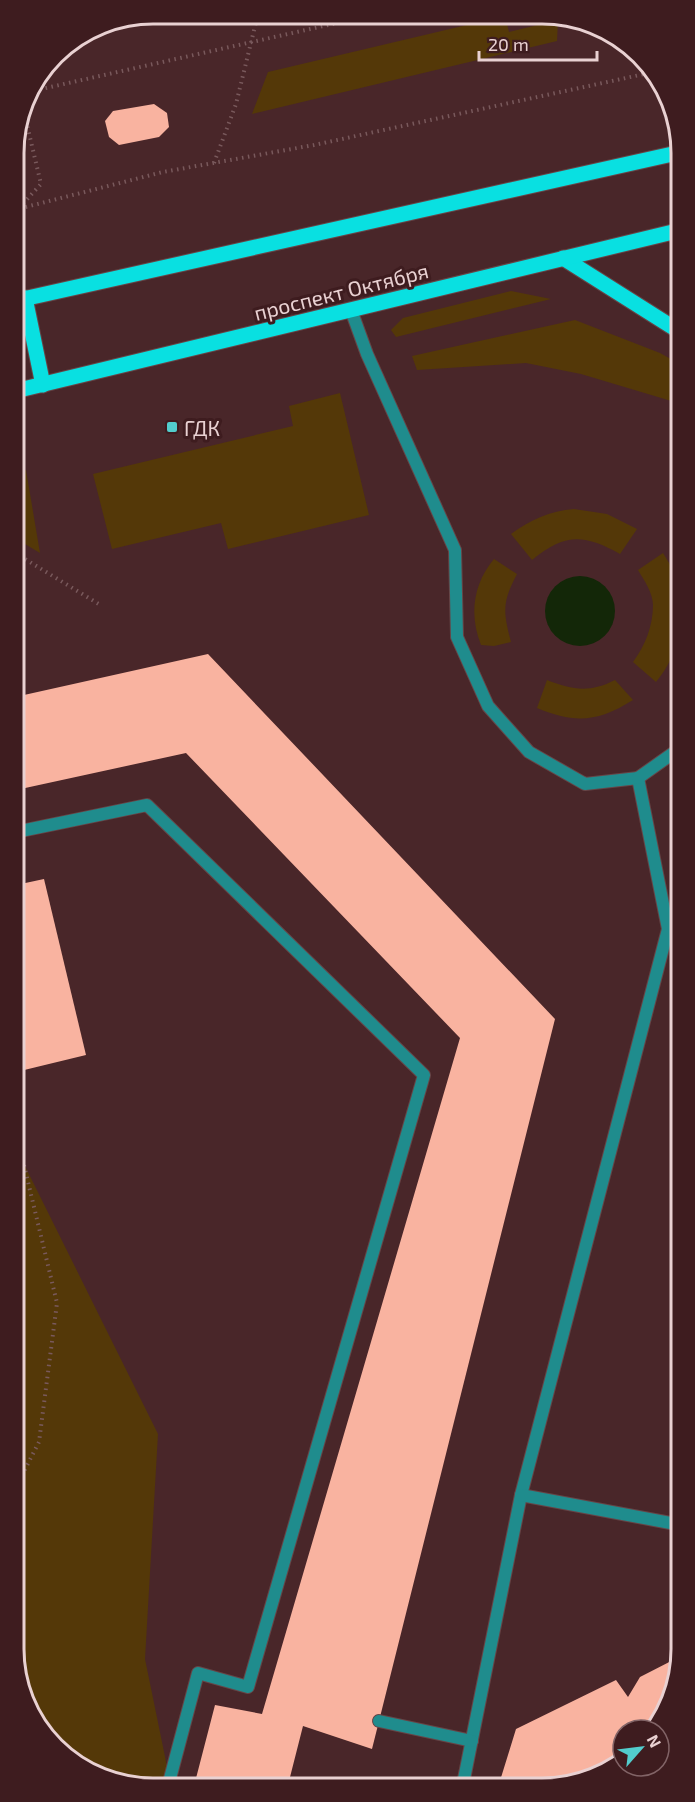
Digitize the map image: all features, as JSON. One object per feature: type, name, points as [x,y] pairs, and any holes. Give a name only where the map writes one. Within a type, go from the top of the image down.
[{"type":"main road","points":[[24,298],[671,154]]},
{"type":"main road","name":"проспект Октября","points":[[24,389],[671,232]]},
{"type":"main road","points":[[564,258],[671,326]]},
{"type":"main road","points":[[24,314],[43,385]]},
{"type":"lane","points":[[351,310],[367,354],[455,550],[457,637],[488,706],[529,752],[585,784],[638,778],[671,755]]},
{"type":"lane","points":[[464,1778],[521,1495],[668,929],[638,778]]},
{"type":"lane","points":[[24,830],[147,805],[424,1075],[248,1687],[198,1673],[170,1778]]},
{"type":"lane","points":[[521,1495],[671,1523]]},
{"type":"lane","points":[[379,1721],[472,1741]]},
{"type":"path","points":[[214,163],[236,104],[256,24]]},
{"type":"path","points":[[41,89],[333,24]]},
{"type":"path","points":[[24,207],[163,172],[314,146],[643,74]]},
{"type":"path","points":[[24,201],[41,184],[27,125]]},
{"type":"path","points":[[24,558],[102,606]]},
{"type":"path","points":[[24,1165],[57,1303],[39,1442],[24,1471]]},
{"type":"shaded area","points":[[471,24],[507,24],[509,32],[542,24],[558,25],[557,41],[252,114],[268,72]]},
{"type":"shaded area","points":[[511,291],[551,299],[396,337],[391,330],[403,318]]},
{"type":"shaded area","points":[[575,320],[671,359],[671,401],[581,374],[526,363],[417,370],[412,356]]},
{"type":"shaded area","points":[[340,393],[369,515],[228,549],[221,523],[112,549],[93,474],[293,426],[289,406]]},
{"type":"shaded area","points":[[24,470],[26,470],[40,553],[24,543]]},
{"type":"shaded area","points":[[574,509],[607,514],[637,529],[620,554],[596,543],[575,539],[555,545],[532,560],[511,534],[541,517]]},
{"type":"shaded area","points":[[663,553],[671,566],[671,658],[656,682],[633,662],[648,635],[653,613],[652,596],[638,570]]},
{"type":"shaded area","points":[[494,559],[517,574],[505,607],[511,642],[494,646],[481,645],[474,611],[477,589]]},
{"type":"shaded area","points":[[580,576],[593,579],[605,586],[612,598],[615,611],[612,624],[605,636],[593,643],[580,646],[567,643],[555,636],[548,624],[545,611],[548,598],[555,586],[567,579]]},
{"type":"shaded area","points":[[547,680],[581,689],[597,687],[615,680],[633,700],[609,713],[597,716],[563,717],[537,708]]},
{"type":"shaded area","points":[[24,1164],[158,1434],[145,1659],[169,1778],[128,1776],[96,1765],[82,1756],[56,1734],[37,1706],[28,1682],[24,1649]]},
{"type":"building","points":[[154,104],[167,113],[169,127],[159,137],[119,145],[109,137],[105,121],[113,111]]},
{"type":"building","points":[[208,654],[555,1019],[372,1749],[303,1726],[290,1778],[196,1778],[215,1705],[262,1714],[460,1038],[186,753],[24,788],[24,695]]},
{"type":"building","points":[[44,879],[86,1055],[24,1070],[24,883]]},
{"type":"building","points":[[670,1661],[667,1682],[650,1718],[611,1718],[611,1757],[606,1761],[575,1774],[558,1777],[501,1778],[516,1729],[616,1680],[628,1697],[640,1677]]},
{"type":"place","name":"ГДК","points":[[172,427]]}]
